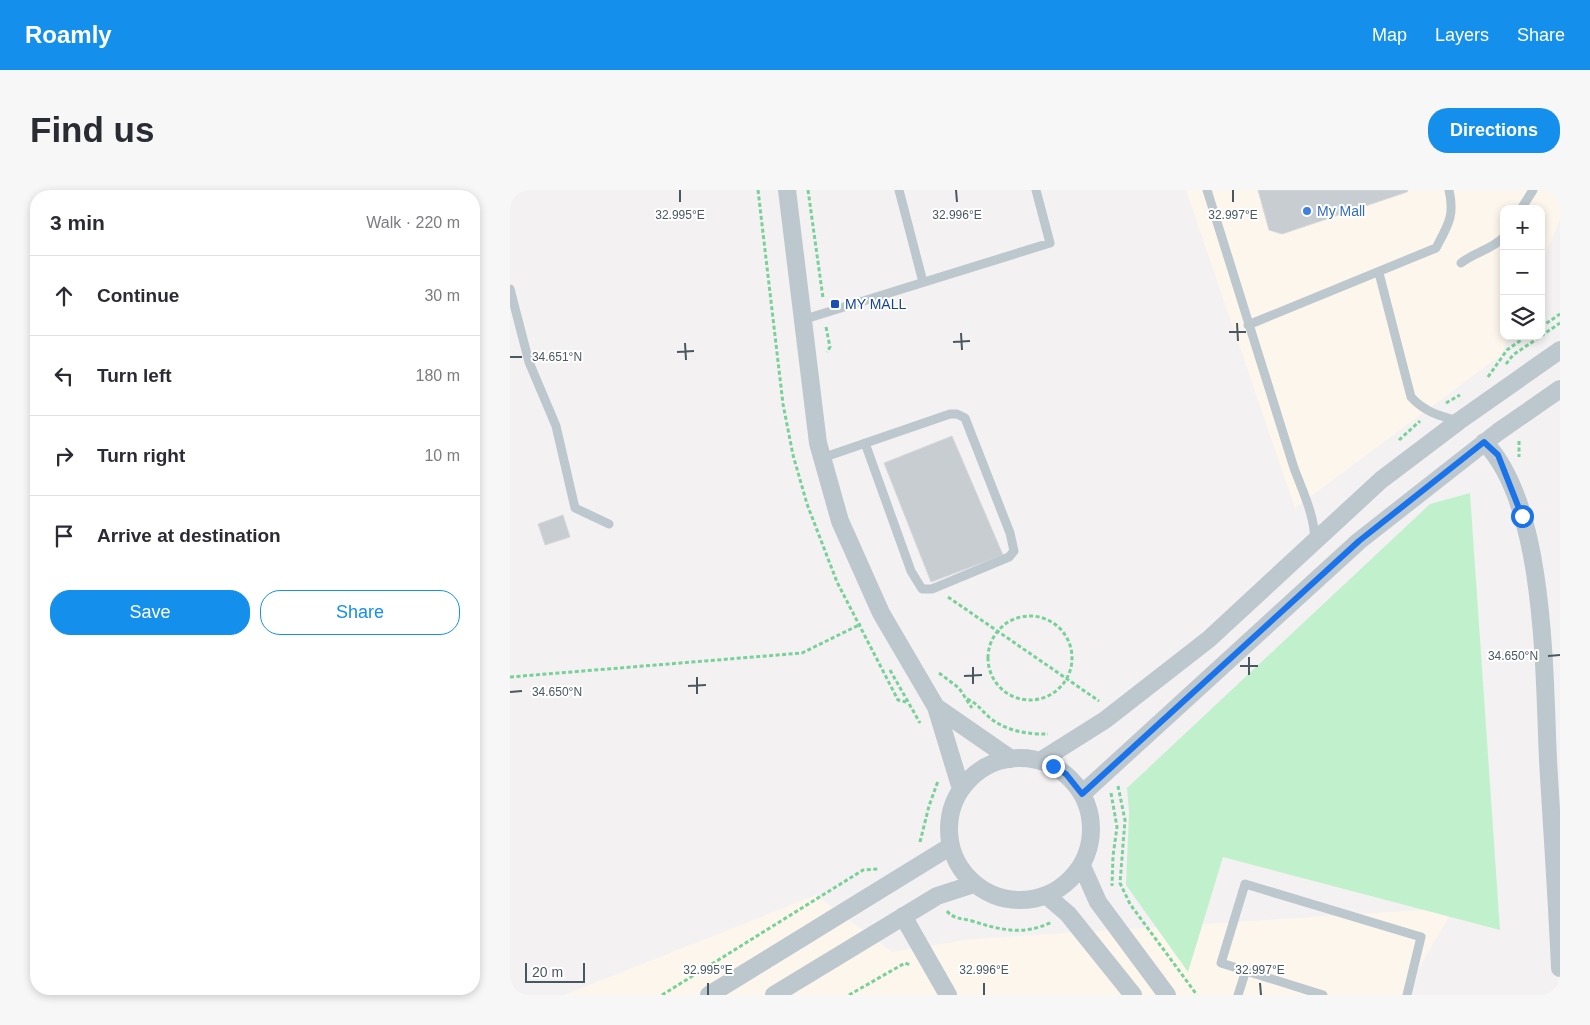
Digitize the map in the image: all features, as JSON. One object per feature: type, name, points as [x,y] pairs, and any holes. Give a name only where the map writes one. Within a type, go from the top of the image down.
[{"type":"street","points":[[787,190],[814,416],[822,458],[840,522],[881,613],[936,707],[961,789]]},
{"type":"street","points":[[1040,761],[1105,720],[1209,639],[1381,480],[1459,421],[1560,350]]},
{"type":"street","points":[[1082,794],[1359,541],[1484,442],[1560,389]]},
{"type":"street","points":[[1484,442],[1498,455],[1507,474],[1518,502],[1532,557],[1540,616],[1560,968]]},
{"type":"street","points":[[936,707],[1011,759]]},
{"type":"street","points":[[1011,759],[1040,761],[1066,774],[1082,794],[1089,810],[1092,825],[1091,839],[1082,866],[1060,889],[1047,896],[1016,900],[987,892],[974,884],[956,860],[951,846],[950,816],[961,789],[983,769],[1011,759]]},
{"type":"street","points":[[709,995],[951,846]]},
{"type":"street","points":[[1082,866],[1098,902],[1167,995]]},
{"type":"street","points":[[774,995],[937,896],[974,884]]},
{"type":"street","points":[[1047,896],[1068,914],[1133,995]]},
{"type":"street","points":[[903,916],[948,995]]},
{"type":"lane","points":[[899,190],[923,282]]},
{"type":"lane","points":[[802,320],[1050,243],[1036,190]]},
{"type":"lane","points":[[1207,190],[1294,468],[1309,506],[1316,541]]},
{"type":"lane","points":[[1248,325],[1336,288],[1379,273],[1436,248],[1451,219],[1453,206],[1450,190]]},
{"type":"lane","points":[[1524,205],[1533,190]]},
{"type":"lane","points":[[1461,263],[1472,254],[1495,246],[1500,241]]},
{"type":"lane","points":[[1379,273],[1411,397],[1420,406],[1437,416],[1459,421]]},
{"type":"lane","points":[[510,289],[529,362],[556,426],[575,508],[609,524]]},
{"type":"lane","points":[[822,458],[865,443],[950,414],[957,414],[965,418],[1010,533],[1014,551],[1009,557],[932,589],[922,589],[911,571],[865,443]]},
{"type":"lane","points":[[1323,995],[1221,963],[1245,884],[1421,937],[1407,995]]},
{"type":"lane","points":[[1238,995],[1246,970]]},
{"type":"path","points":[[808,190],[824,312]]},
{"type":"path","points":[[1545,324],[1560,314]]},
{"type":"path","points":[[1545,333],[1560,323]]},
{"type":"path","points":[[1486,380],[1507,350],[1521,340]]},
{"type":"path","points":[[1430,412],[1469,390]]},
{"type":"path","points":[[946,596],[1104,704]]},
{"type":"path","points":[[1032,616],[1046,619],[1058,626],[1067,637],[1072,650],[1072,664],[1067,678],[1060,689],[1048,696],[1035,700],[1022,700],[1009,695],[998,686],[991,674],[988,661],[989,648],[998,631],[1018,618],[1032,616]]},
{"type":"path","points":[[510,678],[802,652],[865,621]]},
{"type":"path","points":[[959,688],[976,715]]},
{"type":"path","points":[[967,699],[977,703],[989,718],[1002,725],[1022,732],[1052,733]]},
{"type":"path","points":[[907,702],[922,725]]},
{"type":"path","points":[[918,848],[940,773]]},
{"type":"path","points":[[1119,780],[1117,787],[1125,820],[1120,882],[1130,904],[1197,995]]},
{"type":"path","points":[[1111,789],[1117,828],[1112,878]]},
{"type":"path","points":[[662,995],[863,870],[886,868]]},
{"type":"path","points":[[937,896],[951,916],[990,928],[1012,931],[1035,930],[1068,914]]},
{"type":"path","points":[[849,995],[905,963],[913,965]]},
{"type":"shaded area","points":[[1186,190],[1560,190],[1560,220],[1545,254],[1545,205],[1500,205],[1500,340],[1507,340],[1501,355],[1295,508]]},
{"type":"shaded area","points":[[816,895],[892,952],[972,939],[1454,908],[1403,995],[564,995]]},
{"type":"green space","points":[[1470,493],[1500,930],[1223,857],[1188,972],[1126,885],[1129,812],[1127,788],[1430,504]]},
{"type":"building","name":"My Mall","points":[[1258,190],[1408,190],[1407,192],[1282,234],[1269,230]]},
{"type":"building","points":[[952,436],[1003,555],[931,582],[884,463]]},
{"type":"building","points":[[563,515],[570,537],[545,545],[538,524]]},
{"type":"place","name":"My Mall","points":[[1307,211]]},
{"type":"place","name":"MY MALL","points":[[835,304]]},
{"type":"route","points":[[1053,766],[1066,774],[1076,784],[1082,794],[1114,767],[1359,541],[1484,442],[1498,455],[1522,516]]}]
